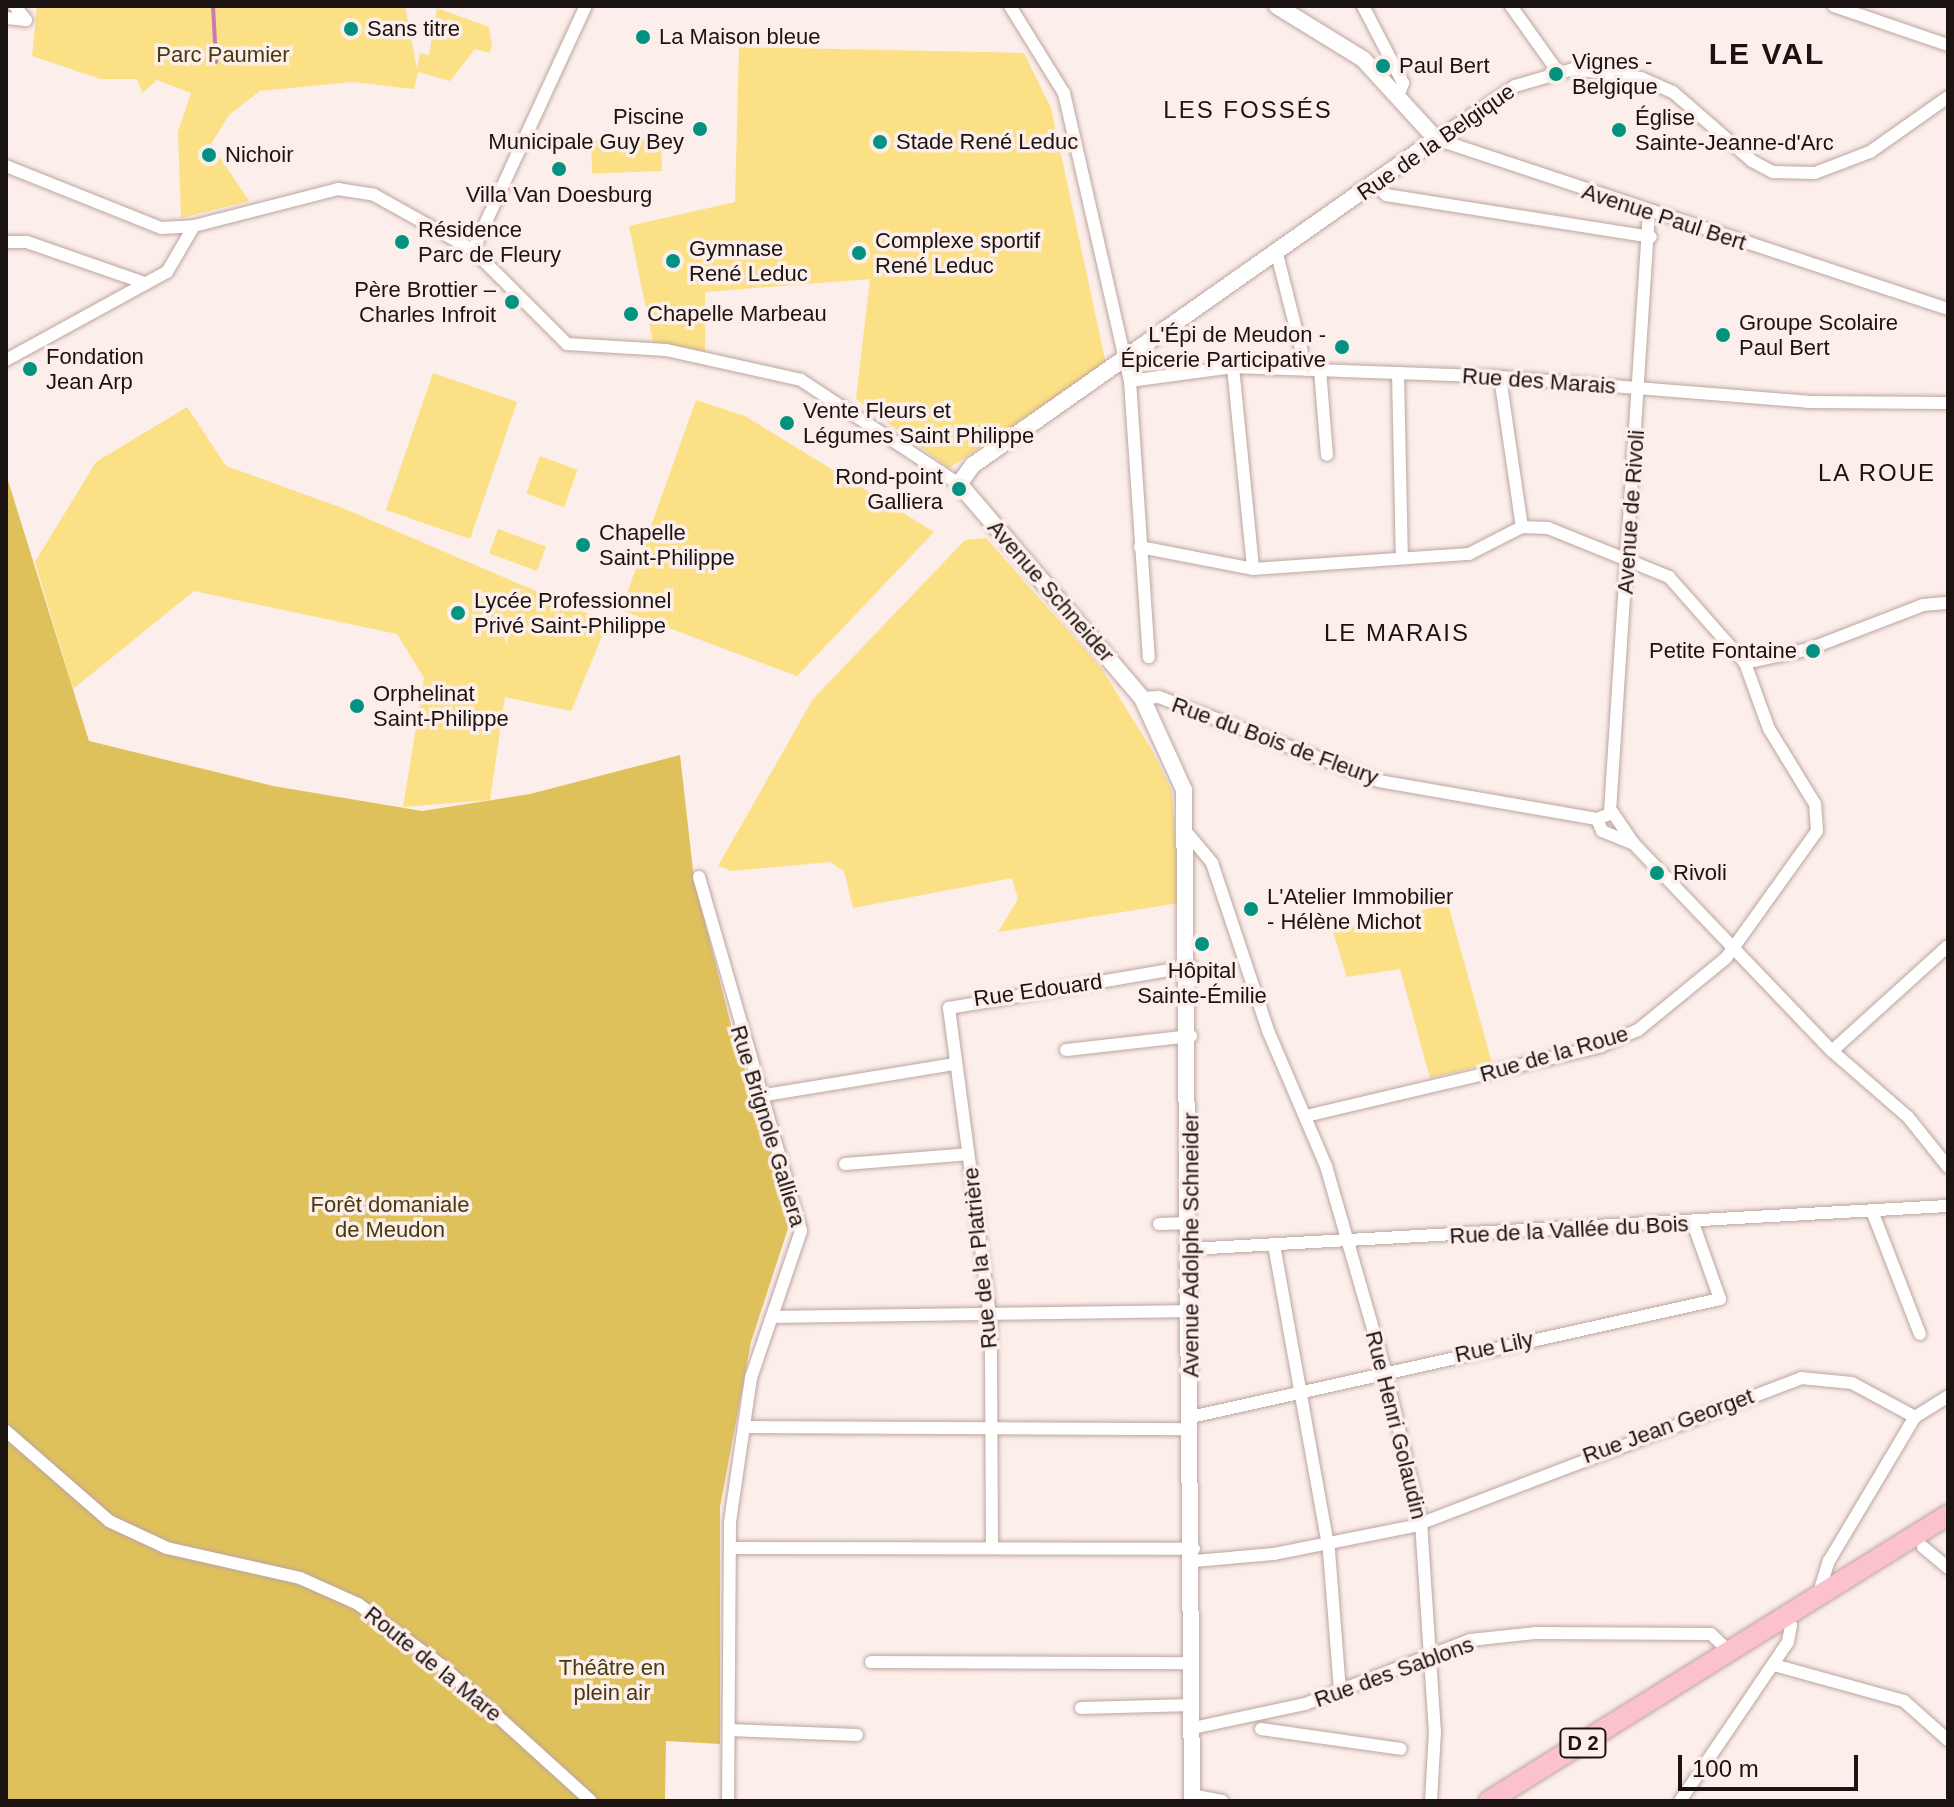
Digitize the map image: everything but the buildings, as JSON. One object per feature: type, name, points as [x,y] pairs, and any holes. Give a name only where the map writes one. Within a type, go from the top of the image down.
[{"type":"main road","name":"D 2","points":[[1489,1801],[1948,1515]]},
{"type":"street","points":[[6,18],[26,20],[15,6]]},
{"type":"street","points":[[473,250],[586,6]]},
{"type":"street","points":[[1010,6],[1064,93],[1130,381],[1149,657]]},
{"type":"street","name":"Avenue Paul Bert","points":[[1277,6],[1363,59],[1436,139],[1948,309]]},
{"type":"street","points":[[1363,6],[1403,83],[1398,96]]},
{"type":"street","points":[[1511,6],[1556,69]]},
{"type":"street","points":[[1834,6],[1948,45]]},
{"type":"street","name":"Rue de la Belgique","points":[[959,484],[973,465],[1277,254],[1436,139],[1515,86],[1556,69],[1629,76],[1673,92],[1752,161],[1794,174],[1839,168],[1948,97]]},
{"type":"street","points":[[6,166],[161,228],[194,226],[352,188],[412,211],[473,250],[567,344],[626,344],[801,380],[959,484]]},
{"type":"street","points":[[1375,183],[1386,195],[1651,237]]},
{"type":"street","name":"Avenue de Rivoli","points":[[1612,822],[1651,237],[1649,212]]},
{"type":"street","points":[[6,360],[167,272],[194,226]]},
{"type":"street","points":[[6,242],[27,242],[145,283]]},
{"type":"street","points":[[1277,254],[1313,370],[1327,455]]},
{"type":"street","points":[[1233,367],[1253,569]]},
{"type":"street","name":"Rue des Marais","points":[[1130,381],[1233,367],[1500,377],[1808,402],[1948,403]]},
{"type":"street","points":[[1398,373],[1402,557]]},
{"type":"street","points":[[1500,377],[1522,527]]},
{"type":"street","name":"Avenue Schneider","points":[[959,484],[1142,698]]},
{"type":"street","points":[[1140,547],[1253,569],[1469,554],[1522,527],[1548,528],[1669,577],[1745,663],[1809,649],[1923,605],[1948,603]]},
{"type":"street","name":"Rue de la Roue","points":[[1306,1116],[1601,1046],[1663,1011],[1734,948],[1817,831],[1815,804],[1769,729],[1745,663]]},
{"type":"street","name":"Rue du Bois de Fleury","points":[[1142,698],[1159,697],[1379,781],[1612,822]]},
{"type":"street","name":"Avenue Adolphe Schneider","points":[[1142,698],[1184,790],[1188,834],[1191,966],[1190,1423],[1194,1555],[1192,1798]]},
{"type":"street","points":[[1612,822],[1832,1051],[1908,1117],[1948,1167]]},
{"type":"street","name":"Rue Henri Golaudin","points":[[1188,834],[1212,863],[1265,1021],[1306,1116],[1351,1242],[1385,1370],[1421,1522],[1430,1655],[1431,1801]]},
{"type":"street","name":"Rue Brignole Galliera","points":[[699,877],[759,1096],[801,1231],[751,1378],[730,1548],[728,1801]]},
{"type":"street","points":[[1832,1051],[1948,946]]},
{"type":"street","name":"Rue Edouard","points":[[955,1064],[951,1004],[1191,966]]},
{"type":"street","points":[[1066,1050],[1191,1036]]},
{"type":"street","points":[[759,1096],[955,1064]]},
{"type":"street","name":"Rue de la Platrière","points":[[955,1064],[990,1314],[992,1548]]},
{"type":"street","points":[[845,1164],[968,1154]]},
{"type":"street","name":"Rue de la Vallée du Bois","points":[[1190,1249],[1693,1223],[1948,1206]]},
{"type":"street","points":[[1872,1211],[1920,1334]]},
{"type":"street","points":[[1159,1224],[1190,1223]]},
{"type":"street","name":"Rue Lily","points":[[746,1427],[992,1430],[1190,1423],[1300,1389],[1720,1299],[1693,1223]]},
{"type":"street","points":[[1274,1245],[1327,1542],[1340,1691]]},
{"type":"street","points":[[773,1317],[1191,1311]]},
{"type":"street","name":"Rue Jean Georget","points":[[730,1548],[992,1548],[1194,1555],[1327,1542],[1421,1522],[1801,1378],[1852,1383],[1915,1417]]},
{"type":"street","points":[[1818,1595],[1915,1417],[1948,1396]]},
{"type":"street","name":"Route de la Mare","points":[[6,1431],[109,1521],[167,1548],[300,1578],[358,1604],[441,1665],[591,1801]]},
{"type":"street","points":[[1923,1547],[1948,1568]]},
{"type":"street","points":[[1680,1801],[1788,1642],[1782,1618]]},
{"type":"street","name":"Rue des Sablons","points":[[1193,1728],[1340,1691],[1470,1640],[1535,1633],[1711,1634],[1728,1650]]},
{"type":"street","points":[[871,1662],[1192,1663]]},
{"type":"street","points":[[1774,1665],[1904,1701],[1948,1740]]},
{"type":"street","points":[[1081,1708],[1193,1705]]},
{"type":"street","points":[[1261,1729],[1401,1749]]},
{"type":"street","points":[[729,1730],[857,1735]]},
{"type":"street","points":[[1192,1798],[1222,1801]]},
{"type":"green space","name":"Parc Paumier","points":[[37,6],[405,6],[417,69],[420,53],[429,55],[437,8],[489,27],[492,46],[490,53],[475,49],[450,81],[418,72],[414,89],[352,82],[260,91],[229,115],[211,144],[249,201],[181,218],[178,132],[191,93],[157,80],[142,93],[137,79],[100,79],[32,56]]},
{"type":"green space","name":"Complexe sportif René Leduc","points":[[739,47],[1024,53],[1051,108],[1106,364],[949,468],[856,399],[870,279],[705,292],[705,352],[653,342],[629,226],[735,202]]},
{"type":"green space","points":[[661,138],[662,171],[592,173],[591,140]]},
{"type":"green space","points":[[433,373],[517,402],[470,539],[386,510]]},
{"type":"green space","points":[[696,400],[745,416],[934,532],[797,676],[621,610]]},
{"type":"green space","points":[[187,407],[226,466],[345,509],[608,622],[571,711],[505,697],[490,800],[403,807],[424,678],[397,634],[194,591],[73,689],[35,562],[96,462]]},
{"type":"green space","points":[[540,456],[578,470],[564,507],[526,494]]},
{"type":"green space","name":"Forêt domaniale de Meudon","points":[[6,474],[89,741],[273,786],[422,811],[530,794],[680,755],[694,879],[734,1037],[793,1213],[751,1342],[720,1507],[720,1744],[666,1741],[665,1801],[6,1801]]},
{"type":"green space","points":[[498,529],[546,546],[537,571],[489,553]]},
{"type":"green space","points":[[986,538],[1102,669],[1153,752],[1172,791],[1179,903],[998,932],[1018,899],[1012,878],[853,908],[844,871],[830,862],[731,871],[718,866],[813,699],[965,540]]},
{"type":"green space","points":[[1448,904],[1492,1063],[1430,1078],[1400,969],[1347,977],[1333,932]]},
{"type":"waterway","points":[[213,6],[216,62]]},
{"type":"place","name":"Sans titre","points":[[351,29]]},
{"type":"place","name":"La Maison bleue","points":[[643,37]]},
{"type":"place","name":"Paul Bert","points":[[1383,66]]},
{"type":"place","name":"Vignes - Belgique","points":[[1556,74]]},
{"type":"place","name":"Piscine Municipale Guy Bey","points":[[700,129]]},
{"type":"place","name":"Église Sainte-Jeanne-d'Arc","points":[[1619,130]]},
{"type":"place","name":"Stade René Leduc","points":[[880,142]]},
{"type":"place","name":"Nichoir","points":[[209,155]]},
{"type":"place","name":"Villa Van Doesburg","points":[[559,169]]},
{"type":"place","name":"Résidence Parc de Fleury","points":[[402,242]]},
{"type":"place","name":"Complexe sportif René Leduc","points":[[859,253]]},
{"type":"place","name":"Gymnase René Leduc","points":[[673,261]]},
{"type":"place","name":"Père Brottier – Charles Infroit","points":[[512,302]]},
{"type":"place","name":"Chapelle Marbeau","points":[[631,314]]},
{"type":"place","name":"Groupe Scolaire Paul Bert","points":[[1723,335]]},
{"type":"place","name":"L'Épi de Meudon - Épicerie Participative","points":[[1342,347]]},
{"type":"place","name":"Fondation Jean Arp","points":[[30,369]]},
{"type":"place","name":"Vente Fleurs et Légumes Saint Philippe","points":[[787,423]]},
{"type":"place","name":"Rond-point Galliera","points":[[959,489]]},
{"type":"place","name":"Chapelle Saint-Philippe","points":[[583,545]]},
{"type":"place","name":"Lycée Professionnel Privé Saint-Philippe","points":[[458,613]]},
{"type":"place","name":"Petite Fontaine","points":[[1813,651]]},
{"type":"place","name":"Orphelinat Saint-Philippe","points":[[357,706]]},
{"type":"place","name":"Rivoli","points":[[1657,873]]},
{"type":"place","name":"L'Atelier Immobilier - Hélène Michot","points":[[1251,909]]},
{"type":"place","name":"Hôpital Sainte-Émilie","points":[[1202,944]]},
{"type":"district","name":"LE VAL","points":[[1767,54]]},
{"type":"district","name":"LES FOSSÉS","points":[[1248,110]]},
{"type":"district","name":"LA ROUE","points":[[1877,473]]},
{"type":"district","name":"LE MARAIS","points":[[1397,633]]},
{"type":"park label","name":"Théâtre en plein air","points":[[612,1680]]}]
